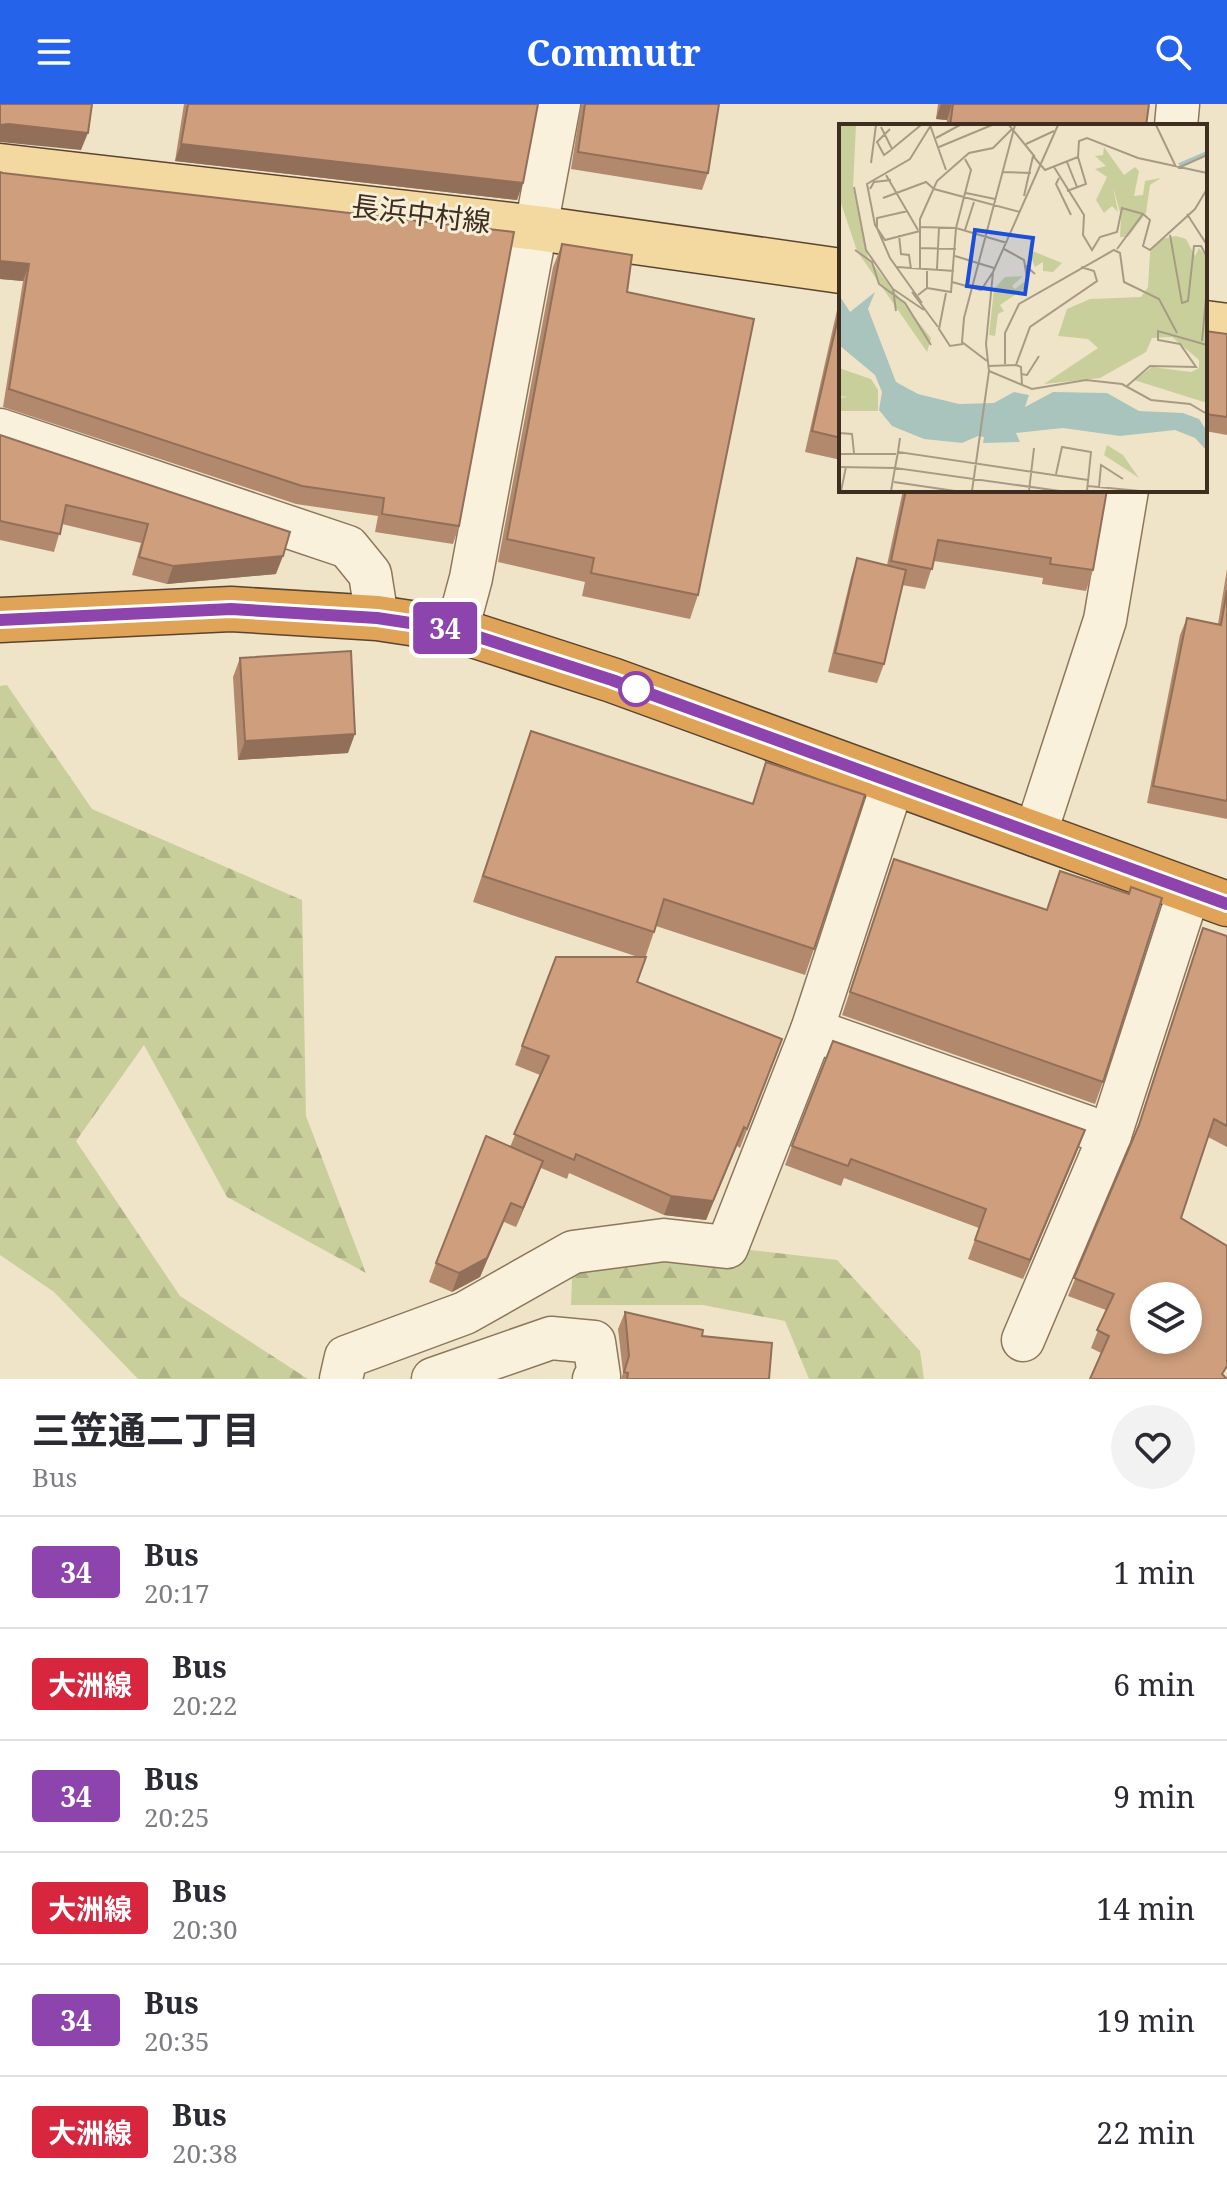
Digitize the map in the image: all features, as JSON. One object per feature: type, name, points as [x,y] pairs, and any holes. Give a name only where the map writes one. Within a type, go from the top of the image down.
[{"type":"highway","points":[[0,620],[231,609],[377,618],[457,630],[612,680],[1208,897]]},
{"type":"main road","name":"長浜中村線","points":[[0,166],[537,228],[839,271]]},
{"type":"main road","points":[[1207,323],[1227,326]]},
{"type":"street","points":[[457,630],[471,578],[559,104]]},
{"type":"street","points":[[1176,124],[1178,104]]},
{"type":"street","points":[[0,430],[348,547],[370,574],[377,618]]},
{"type":"street","points":[[1035,835],[1105,620],[1127,492]]},
{"type":"street","points":[[341,1379],[346,1357],[465,1313],[573,1252],[664,1240],[727,1247],[812,1030],[893,783]]},
{"type":"street","points":[[1023,1340],[1208,897]]},
{"type":"street","points":[[812,1030],[1110,1135]]},
{"type":"street","points":[[433,1379],[551,1338],[594,1342],[599,1376],[594,1379]]},
{"type":"green space","points":[[7,685],[92,809],[302,900],[306,1116],[366,1273],[227,1197],[144,1045],[76,1141],[180,1296],[308,1379],[138,1379],[54,1292],[0,1255],[0,686]]},
{"type":"green space","points":[[664,1240],[837,1260],[920,1351],[924,1379],[809,1379],[785,1321],[703,1305],[571,1305],[573,1252]]},
{"type":"building","points":[[0,104],[92,104],[88,133],[0,125]]},
{"type":"building","points":[[188,104],[538,104],[523,183],[181,144]]},
{"type":"building","points":[[585,104],[719,104],[708,173],[578,152]]},
{"type":"building","points":[[953,104],[1149,104],[1146,124],[950,124]]},
{"type":"building","points":[[0,172],[514,232],[459,526],[382,514],[384,498],[302,486],[9,389],[29,264],[0,261]]},
{"type":"building","points":[[562,244],[632,255],[627,292],[754,319],[698,595],[591,573],[594,558],[507,539]]},
{"type":"building","points":[[839,314],[839,438],[812,431]]},
{"type":"building","points":[[1207,331],[1227,334],[1227,417],[1207,414]]},
{"type":"building","points":[[0,435],[290,532],[283,556],[173,566],[139,557],[148,524],[66,505],[60,534],[0,521]]},
{"type":"building","points":[[906,492],[1107,492],[1093,570],[1050,564],[1051,558],[938,540],[932,569],[891,561]]},
{"type":"building","points":[[857,558],[906,570],[884,664],[835,653]]},
{"type":"building","points":[[1227,590],[1227,801],[1153,786],[1187,618],[1221,625]]},
{"type":"building","points":[[351,651],[355,734],[245,741],[240,658]]},
{"type":"building","points":[[531,731],[753,804],[766,762],[865,795],[814,949],[664,899],[654,932],[483,876]]},
{"type":"building","points":[[894,859],[1047,910],[1060,871],[1129,894],[1131,887],[1162,898],[1103,1082],[850,992]]},
{"type":"building","points":[[1203,928],[1227,936],[1227,1126],[1214,1119],[1181,1218],[1227,1246],[1227,1366],[1222,1374],[1227,1379],[1090,1379],[1109,1336],[1097,1330],[1114,1294],[1074,1278],[1139,1125]]},
{"type":"building","points":[[556,957],[646,957],[637,982],[782,1039],[747,1129],[744,1127],[713,1201],[671,1196],[576,1154],[574,1160],[514,1134],[549,1056],[522,1046]]},
{"type":"building","points":[[833,1041],[1085,1130],[1030,1260],[975,1240],[986,1209],[851,1159],[848,1166],[792,1146]]},
{"type":"building","points":[[486,1136],[543,1161],[523,1208],[511,1203],[487,1258],[459,1273],[436,1263]]},
{"type":"building","points":[[625,1312],[703,1330],[702,1336],[772,1343],[769,1379],[627,1379],[628,1373],[624,1372],[629,1356]]},
{"type":"bus line","name":"34","points":[[0,620],[231,609],[377,618],[457,630],[612,680],[1227,904]]}]
